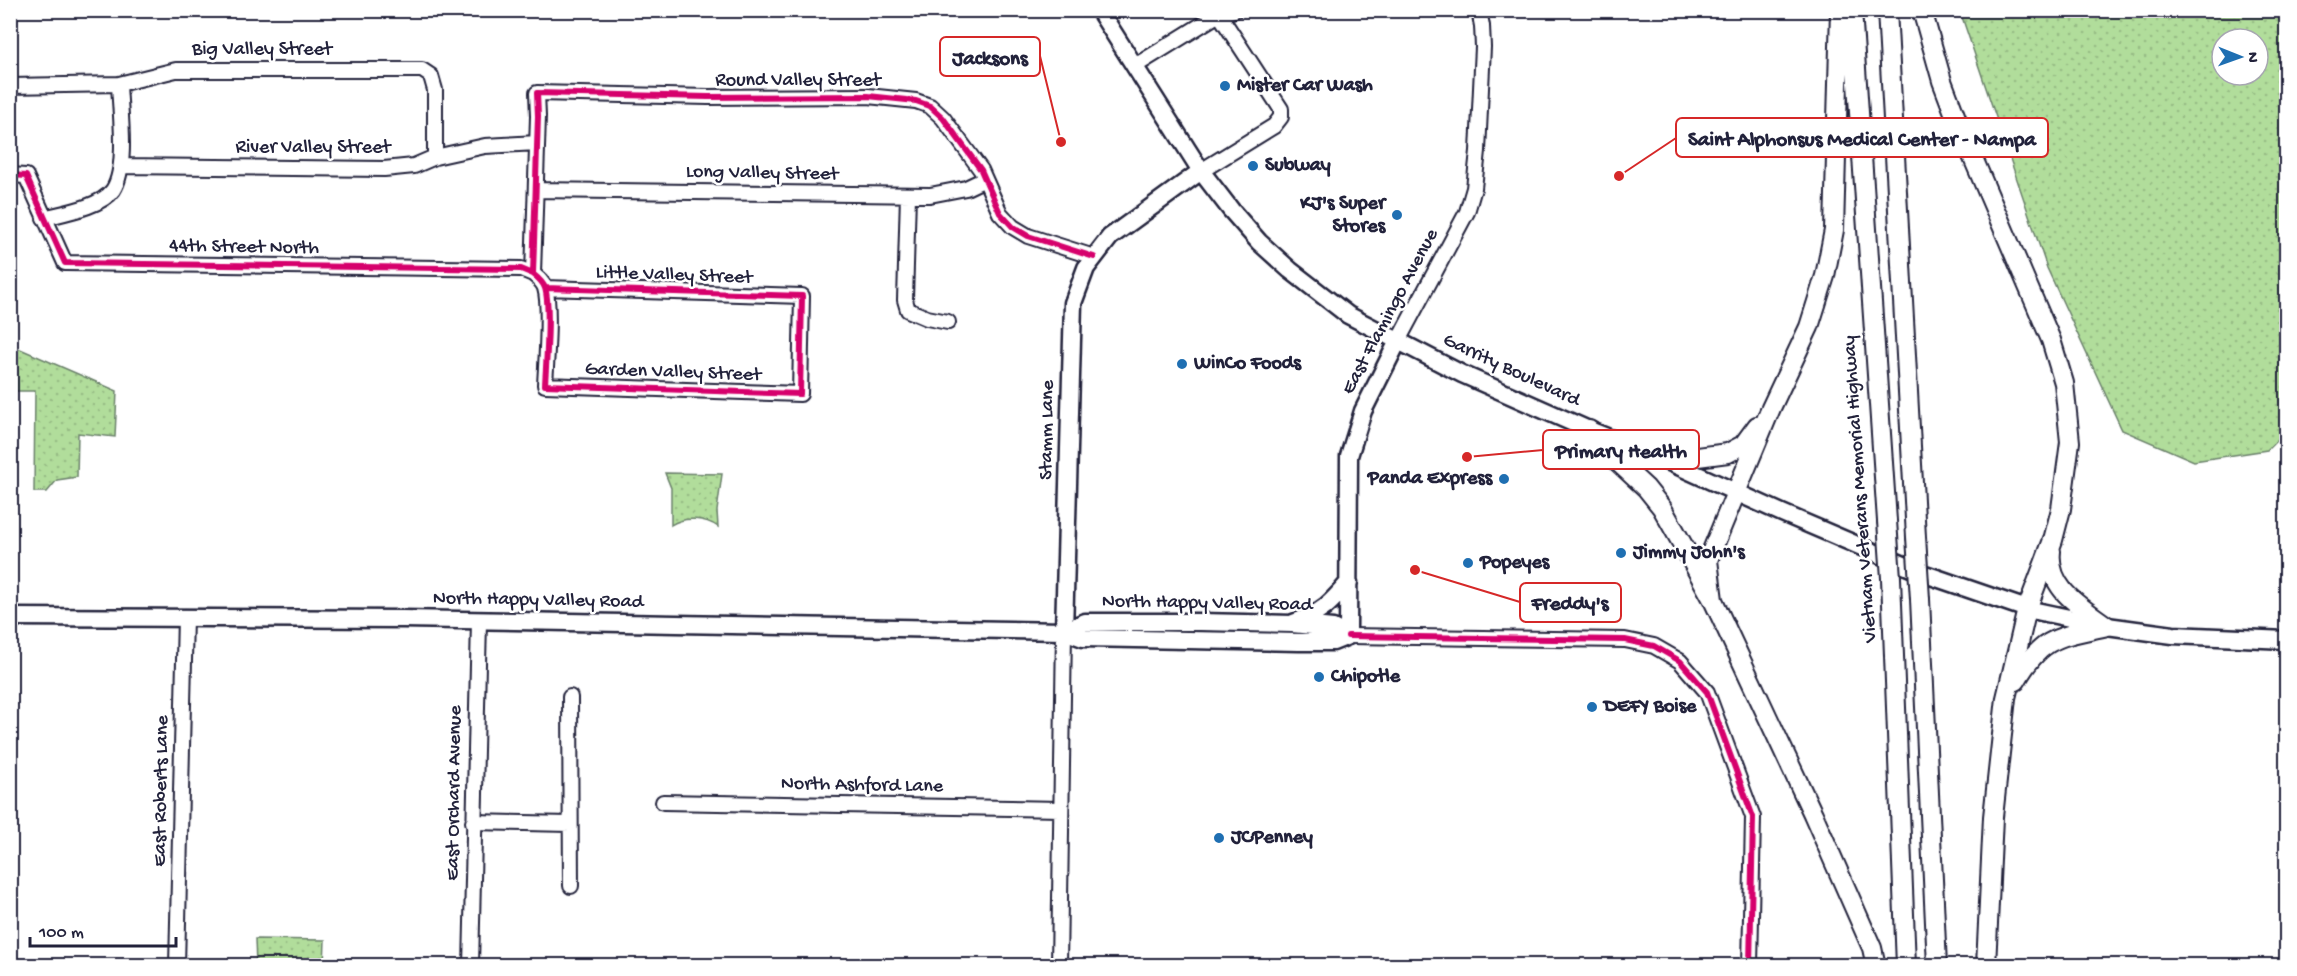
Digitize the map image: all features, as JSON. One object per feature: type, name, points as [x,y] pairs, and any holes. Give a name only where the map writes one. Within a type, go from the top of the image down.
[{"type":"highway","points":[[1713,600],[1708,561],[1771,408],[1809,327],[1825,276],[1834,230],[1840,10]]},
{"type":"highway","name":"Vietnam Veterans Memorial Highway","points":[[1852,10],[1891,579],[1906,966]]},
{"type":"highway","points":[[1887,10],[1920,599],[1936,966]]},
{"type":"highway","points":[[1922,10],[1942,81],[2035,302],[2064,383],[2070,442],[2064,490],[2050,560],[2057,585],[2064,594],[2107,626]]},
{"type":"highway","points":[[1667,461],[1728,453],[1743,445],[1771,408]]},
{"type":"highway","points":[[1589,430],[1646,488],[1662,508],[1713,600],[1818,824],[1872,948],[1876,966]]},
{"type":"highway","points":[[1986,966],[1993,817],[2006,698],[2027,609],[2053,540]]},
{"type":"highway","points":[[2006,698],[2028,660],[2044,646],[2066,636],[2107,626]]},
{"type":"main road","name":"Garrity Boulevard","points":[[1098,10],[1201,171],[1258,242],[1348,315],[1462,374],[1589,430],[1667,461],[1926,574],[2027,609],[2107,626],[2173,635],[2286,640]]},
{"type":"main road","name":"Stamm Lane","points":[[1064,631],[1073,303],[1086,268],[1110,237],[1201,171]]},
{"type":"main road","name":"East Flamingo Avenue","points":[[1348,636],[1349,456],[1363,411],[1398,341]]},
{"type":"main road","points":[[1292,624],[1314,616],[1325,609],[1348,582]]},
{"type":"main road","name":"North Happy Valley Road","points":[[10,617],[185,617],[1064,631],[1083,638],[1333,642],[1348,636]]},
{"type":"main road","name":"North Happy Valley Road","points":[[1064,631],[1085,622],[1292,624],[1333,628],[1348,636]]},
{"type":"street","points":[[1135,66],[1219,14],[1234,10]]},
{"type":"street","name":"East Flamingo Avenue","points":[[1398,341],[1467,212],[1472,196],[1478,151],[1483,46],[1479,10]]},
{"type":"street","name":"Stamm Lane","points":[[1201,171],[1274,126],[1281,117],[1281,109],[1219,14]]},
{"type":"street","name":"Big Valley Street","points":[[10,86],[119,84],[176,70],[422,69],[431,76],[435,90],[435,157]]},
{"type":"street","points":[[44,218],[81,209],[99,201],[112,191],[121,166],[119,84]]},
{"type":"street","name":"Round Valley Street","points":[[537,143],[537,93],[708,97],[868,96],[916,101],[930,106],[943,118],[981,170],[1000,213],[1013,227],[1028,236],[1094,257]]},
{"type":"street","points":[[537,143],[533,274],[545,288]]},
{"type":"street","name":"River Valley Street","points":[[121,166],[384,169],[414,166],[435,157],[485,146],[537,143]]},
{"type":"street","name":"44th Street North","points":[[10,176],[26,176],[65,263],[521,269],[533,274]]},
{"type":"street","name":"Long Valley Street","points":[[536,190],[930,195],[966,188],[985,179]]},
{"type":"street","points":[[908,195],[905,300],[908,310],[927,318],[948,322]]},
{"type":"street","name":"Little Valley Street","points":[[545,288],[802,296],[800,394]]},
{"type":"street","name":"Garden Valley Street","points":[[545,288],[547,310],[545,386],[800,394]]},
{"type":"street","name":"East Roberts Lane","points":[[177,966],[185,617]]},
{"type":"street","name":"East Orchard Avenue","points":[[471,966],[478,621]]},
{"type":"street","name":"Stamm Lane","points":[[1059,966],[1064,631]]},
{"type":"street","name":"North Happy Valley Road","points":[[1348,636],[1625,640],[1654,646],[1680,662],[1707,692],[1753,817],[1750,966]]},
{"type":"street","points":[[570,697],[571,886]]},
{"type":"street","name":"North Ashford Lane","points":[[663,802],[1061,809]]},
{"type":"street","points":[[473,822],[570,824]]},
{"type":"green space","points":[[1960,11],[2286,11],[2286,431],[2267,450],[2194,461],[2122,430],[2047,268]]},
{"type":"green space","points":[[11,345],[117,391],[115,437],[78,433],[77,477],[57,480],[47,492],[34,492],[35,391],[14,391],[11,475]]},
{"type":"green space","points":[[665,473],[722,474],[717,511],[718,527],[695,519],[682,520],[671,525],[671,488]]},
{"type":"green space","points":[[255,939],[325,940],[324,965],[256,965]]},
{"type":"cycle path","points":[[545,288],[802,296],[800,394],[545,385],[548,335],[547,297],[543,284],[533,274],[537,93],[708,97],[868,96],[916,101],[930,106],[943,118],[981,170],[1000,213],[1013,227],[1028,236],[1094,257]]},
{"type":"cycle path","points":[[10,175],[26,176],[65,263],[521,269],[533,274]]},
{"type":"cycle path","points":[[1348,636],[1625,640],[1654,646],[1680,661],[1707,692],[1753,817],[1750,966]]},
{"type":"place","name":"Mister Car Wash","points":[[1225,86]]},
{"type":"place","name":"Jacksons","points":[[1061,142]]},
{"type":"place","name":"Subway","points":[[1253,166]]},
{"type":"place","name":"Saint Alphonsus Medical Center - Nampa","points":[[1619,176]]},
{"type":"place","name":"KJ's Super Stores","points":[[1397,215]]},
{"type":"place","name":"WinCo Foods","points":[[1182,364]]},
{"type":"place","name":"Primary Health","points":[[1467,457]]},
{"type":"place","name":"Panda Express","points":[[1504,479]]},
{"type":"place","name":"Jimmy John's","points":[[1621,553]]},
{"type":"place","name":"Popeyes","points":[[1468,563]]},
{"type":"place","name":"Freddy's","points":[[1415,570]]},
{"type":"place","name":"Chipotle","points":[[1319,677]]},
{"type":"place","name":"DEFY Boise","points":[[1592,707]]},
{"type":"place","name":"JCPenney","points":[[1219,838]]}]
